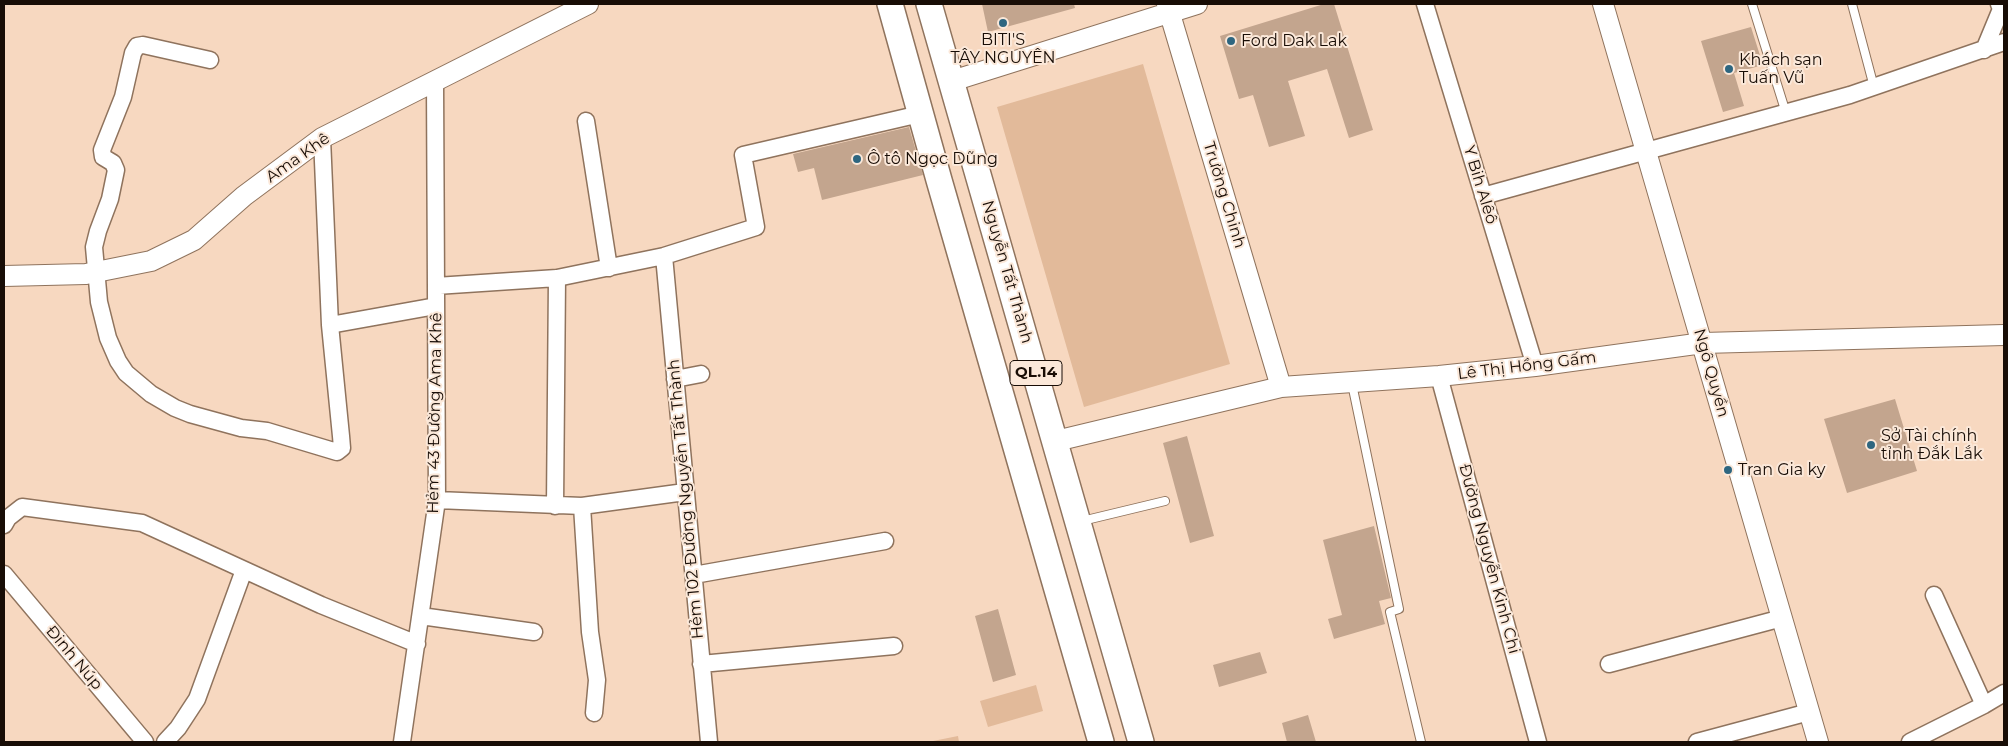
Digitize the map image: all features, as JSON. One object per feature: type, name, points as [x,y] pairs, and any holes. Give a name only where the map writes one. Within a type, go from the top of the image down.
[{"type":"main road","name":"QL.14","points":[[890,4],[1101,742]]},
{"type":"main road","name":"Nguyễn Tất Thành","points":[[929,4],[1141,742]]},
{"type":"street","name":"Ama Khê","points":[[4,276],[86,274],[151,261],[194,240],[244,196],[322,138],[588,4]]},
{"type":"street","points":[[952,81],[1168,8],[1197,4]]},
{"type":"street","name":"Y Bih Alêô","points":[[1425,4],[1535,366]]},
{"type":"street","name":"Ngô Quyền","points":[[1603,4],[1648,152],[1818,742]]},
{"type":"street","name":"Trường Chinh","points":[[1168,8],[1281,387]]},
{"type":"street","points":[[1984,50],[2001,9]]},
{"type":"street","points":[[1483,196],[1648,152],[1874,88],[2004,42]]},
{"type":"street","points":[[210,60],[143,45],[134,48],[123,98],[102,150],[103,157],[113,163],[116,170],[110,199],[95,239],[94,247],[98,302],[108,338],[118,362],[126,373],[165,403],[190,414],[241,428],[266,431],[337,452],[342,448],[330,325],[322,138]]},
{"type":"street","name":"Hẻm 43 Đường Ama Khê","points":[[402,742],[437,500],[435,81]]},
{"type":"street","points":[[436,286],[558,278],[664,256],[756,227],[743,155],[920,114]]},
{"type":"street","points":[[586,121],[609,268]]},
{"type":"street","name":"Hẻm 102 Đường Nguyễn Tất Thành","points":[[664,256],[709,742]]},
{"type":"street","points":[[555,506],[558,278]]},
{"type":"street","points":[[330,325],[436,306]]},
{"type":"street","name":"Lê Thị Hồng Gấm","points":[[1056,441],[1281,387],[1439,376],[1535,366],[1702,343],[2004,335]]},
{"type":"street","points":[[675,379],[701,374]]},
{"type":"street","name":"Đường Nguyễn Kinh Chi","points":[[1439,376],[1538,742]]},
{"type":"street","points":[[437,500],[582,506],[685,492]]},
{"type":"street","points":[[582,506],[590,632],[597,680],[594,712]]},
{"type":"street","points":[[4,525],[8,518],[22,507],[142,523],[321,605],[417,644]]},
{"type":"street","points":[[694,575],[885,541]]},
{"type":"street","points":[[165,742],[189,713],[206,680],[244,570]]},
{"type":"street","name":"Đinh Núp","points":[[4,574],[145,742]]},
{"type":"street","points":[[1934,594],[1984,705]]},
{"type":"street","points":[[421,616],[534,632]]},
{"type":"street","points":[[1609,664],[1782,618]]},
{"type":"street","points":[[702,664],[894,646]]},
{"type":"street","points":[[1910,742],[2004,693]]},
{"type":"street","points":[[1697,742],[1810,712]]},
{"type":"lane","points":[[1752,4],[1786,113]]},
{"type":"lane","points":[[1852,4],[1874,88]]},
{"type":"lane","points":[[1351,382],[1399,609],[1390,612],[1421,742]]},
{"type":"lane","points":[[1079,522],[1165,501]]},
{"type":"shaded area","points":[[1143,64],[1230,364],[1084,407],[997,107]]},
{"type":"shaded area","points":[[1036,685],[1043,711],[988,727],[980,701]]},
{"type":"shaded area","points":[[958,736],[959,742],[928,742]]},
{"type":"building","name":"BITI'S TÂY NGUYÊN","points":[[982,4],[1074,4],[1075,8],[988,32]]},
{"type":"building","points":[[1324,4],[1334,4],[1373,130],[1349,138],[1327,69],[1288,81],[1305,136],[1269,147],[1253,95],[1239,99],[1220,36]]},
{"type":"building","name":"Khách sạn Tuấn Vũ","points":[[1751,27],[1763,65],[1734,73],[1744,106],[1723,112],[1701,41]]},
{"type":"building","name":"Ô tô Ngọc Dũng","points":[[909,127],[923,175],[822,200],[814,168],[798,172],[793,154]]},
{"type":"building","name":"Sở Tài chính tỉnh Đắk Lắk","points":[[1895,399],[1917,471],[1847,493],[1824,419]]},
{"type":"building","points":[[1187,436],[1214,536],[1190,543],[1163,443]]},
{"type":"building","points":[[1374,526],[1391,598],[1379,601],[1385,624],[1334,639],[1328,619],[1342,615],[1323,540]]},
{"type":"building","points":[[998,609],[1016,675],[993,682],[975,616]]},
{"type":"building","points":[[1260,652],[1267,673],[1219,687],[1213,665]]},
{"type":"building","points":[[1308,715],[1316,742],[1287,742],[1282,723]]},
{"type":"place","name":"BITI'S TÂY NGUYÊN","points":[[1003,23]]},
{"type":"place","name":"Ford Dak Lak","points":[[1231,41]]},
{"type":"place","name":"Khách sạn Tuấn Vũ","points":[[1729,69]]},
{"type":"place","name":"Ô tô Ngọc Dũng","points":[[857,159]]},
{"type":"place","name":"Sở Tài chính tỉnh Đắk Lắk","points":[[1871,445]]},
{"type":"place","name":"Tran Gia ky","points":[[1728,470]]}]
